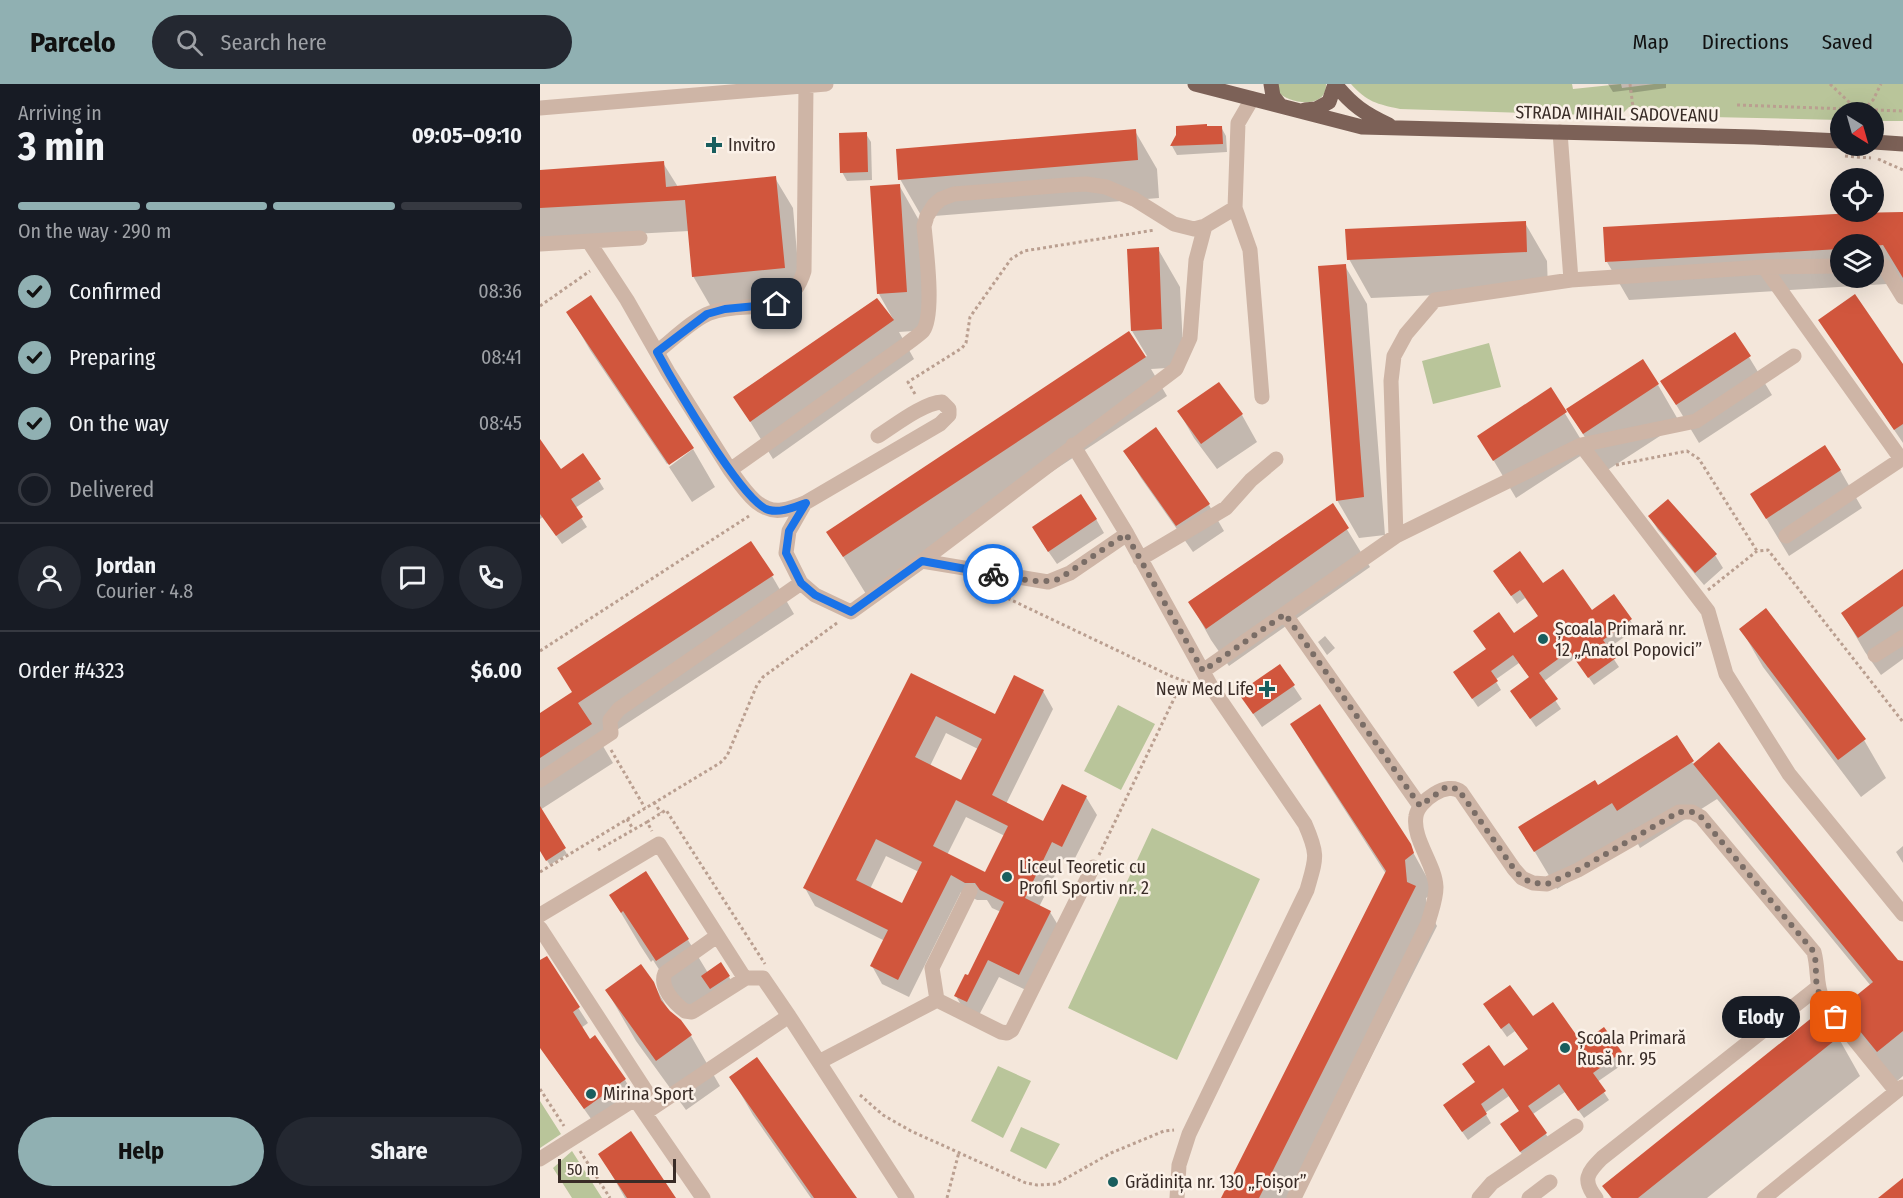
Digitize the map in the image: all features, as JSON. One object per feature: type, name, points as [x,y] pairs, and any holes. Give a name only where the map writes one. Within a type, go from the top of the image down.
[{"type":"main road","name":"STRADA MIHAIL SADOVEANU","points":[[1195,84],[1362,127],[1754,136],[1830,140]]},
{"type":"main road","points":[[1252,99],[1269,84],[1273,96],[1280,105]]},
{"type":"main road","name":"STRADA MIHAIL SADOVEANU","points":[[1335,84],[1345,97],[1363,113],[1392,127]]},
{"type":"main road","points":[[1302,110],[1324,106],[1329,102],[1335,84]]},
{"type":"main road","points":[[1884,143],[1903,144]]},
{"type":"street","points":[[540,108],[826,84]]},
{"type":"street","points":[[657,352],[707,314],[725,309],[777,304],[792,295],[801,283],[804,271],[807,86]]},
{"type":"street","points":[[1252,99],[1238,123],[1235,208],[1250,250],[1262,397]]},
{"type":"street","points":[[1560,132],[1572,280]]},
{"type":"street","points":[[730,470],[923,330],[928,317],[929,303],[924,226],[927,216],[941,199],[967,193],[1086,184],[1119,192],[1174,224],[1194,229],[1205,226],[1235,208]]},
{"type":"street","points":[[806,503],[789,531],[786,553],[801,583],[815,595],[851,612],[1176,369],[1190,338],[1196,260],[1205,226]]},
{"type":"street","points":[[540,244],[640,238]]},
{"type":"street","points":[[589,242],[730,470],[757,503],[768,510],[781,511],[806,503],[940,424],[949,415],[949,409],[942,402],[936,402],[878,436]]},
{"type":"street","points":[[1396,536],[1391,381],[1394,356],[1406,334],[1435,300],[1572,280],[1764,267],[1830,266]]},
{"type":"street","points":[[1884,266],[1903,297]]},
{"type":"street","points":[[1764,267],[1902,458],[1786,536]]},
{"type":"street","points":[[1203,671],[1396,536],[1581,445],[1696,421],[1794,356]]},
{"type":"street","points":[[1581,445],[1708,611],[1726,674],[1789,774],[1903,914]]},
{"type":"street","points":[[1073,446],[1126,534],[1212,688],[1305,824],[1316,857],[1307,890],[1189,1134],[1179,1165],[1177,1198]]},
{"type":"street","points":[[1140,559],[1226,508],[1251,480],[1276,459]]},
{"type":"street","points":[[922,561],[1048,582],[1070,573],[1126,534]]},
{"type":"street","points":[[540,780],[611,733],[610,720],[619,709],[801,583]]},
{"type":"street","points":[[1285,614],[1420,806]]},
{"type":"street","points":[[1875,655],[1903,637]]},
{"type":"street","points":[[1294,1198],[1428,923],[1436,887],[1433,872],[1416,826],[1416,816],[1420,806],[1446,787],[1458,789],[1522,878],[1533,883],[1547,884],[1578,870],[1679,812],[1692,812],[1701,817],[1710,827],[1814,952],[1817,966],[1817,988],[1823,1001],[1899,1089],[1764,1198]]},
{"type":"street","points":[[540,1159],[646,1091],[540,917],[658,844],[746,978]]},
{"type":"street","points":[[937,1000],[1000,1032],[1007,1033],[1012,1030],[1093,867]]},
{"type":"street","points":[[937,1000],[932,968],[970,891]]},
{"type":"street","points":[[717,936],[666,971],[663,978],[667,991],[680,1007],[685,1011],[693,1012],[746,978],[763,978],[907,1198]]},
{"type":"street","points":[[1596,1198],[1587,1182],[1589,1173],[1602,1158],[1817,988]]},
{"type":"street","points":[[819,1062],[937,1000]]},
{"type":"street","points":[[645,1113],[789,1016]]},
{"type":"street","points":[[635,1099],[703,1198]]},
{"type":"street","points":[[1479,1198],[1492,1183],[1576,1126]]},
{"type":"street","points":[[1528,1198],[1550,1182]]},
{"type":"path","points":[[1630,84],[1633,107]]},
{"type":"path","points":[[1830,84],[1849,102]]},
{"type":"path","points":[[1871,102],[1881,84]]},
{"type":"path","points":[[1737,105],[1830,108]]},
{"type":"path","points":[[1884,110],[1903,111]]},
{"type":"path","points":[[923,408],[908,382],[962,348],[966,343],[970,317],[1011,259],[1023,251],[1160,229],[1174,224]]},
{"type":"path","points":[[540,306],[603,262]]},
{"type":"path","points":[[1599,468],[1687,450],[1699,459],[1757,551]]},
{"type":"path","points":[[540,651],[763,507]]},
{"type":"path","points":[[1698,597],[1757,551],[1768,550],[1903,722]]},
{"type":"path","points":[[982,586],[1183,681],[1212,688]]},
{"type":"path","points":[[540,872],[720,763],[727,756],[757,685],[763,677],[851,612]]},
{"type":"path","points":[[1093,867],[1183,681]]},
{"type":"path","points":[[604,738],[645,808]]},
{"type":"path","points":[[654,802],[661,813]]},
{"type":"path","points":[[598,850],[666,810],[767,966]]},
{"type":"path","points":[[627,819],[633,829]]},
{"type":"path","points":[[647,822],[658,844]]},
{"type":"path","points":[[860,1095],[883,1115],[911,1131],[1026,1183],[1056,1184],[1106,1156],[1156,1133],[1171,1130],[1189,1134]]},
{"type":"path","points":[[947,1198],[959,1152]]},
{"type":"green space","points":[[1278,84],[1326,84],[1325,92],[1320,98],[1314,101],[1298,102],[1278,92]]},
{"type":"green space","points":[[1351,84],[1572,84],[1573,89],[1621,84],[1622,88],[1654,84],[1903,84],[1903,121],[1884,121],[1884,102],[1830,102],[1830,120],[1711,117],[1700,109],[1629,107],[1620,116],[1400,109],[1385,106],[1362,95]]},
{"type":"green space","points":[[1489,343],[1501,387],[1433,404],[1422,361]]},
{"type":"green space","points":[[1118,705],[1155,724],[1121,790],[1084,771]]},
{"type":"green space","points":[[1152,828],[1260,879],[1177,1060],[1068,1008]]},
{"type":"green space","points":[[998,1066],[1031,1081],[1003,1138],[971,1121]]},
{"type":"green space","points":[[540,1101],[561,1134],[540,1148]]},
{"type":"green space","points":[[1021,1127],[1060,1144],[1046,1169],[1010,1151]]},
{"type":"green space","points":[[572,1151],[602,1198],[572,1198],[553,1168]]},
{"type":"building","points":[[1207,124],[1207,126],[1222,126],[1223,144],[1170,146],[1176,135],[1176,126]]},
{"type":"building","points":[[1136,129],[1138,160],[898,180],[896,149]]},
{"type":"building","points":[[867,132],[868,172],[840,173],[839,133]]},
{"type":"building","points":[[664,161],[666,187],[776,176],[785,268],[692,277],[685,200],[540,208],[540,170]]},
{"type":"building","points":[[900,184],[907,292],[877,294],[870,186]]},
{"type":"building","points":[[1884,212],[1903,212],[1903,278],[1884,247],[1884,234],[1830,234],[1830,250],[1605,262],[1603,227],[1830,214],[1830,222],[1884,222]]},
{"type":"building","points":[[1526,221],[1527,252],[1347,260],[1345,229]]},
{"type":"building","points":[[1159,247],[1162,329],[1131,331],[1127,249]]},
{"type":"building","points":[[1346,264],[1364,497],[1336,501],[1318,266]]},
{"type":"building","points":[[1855,294],[1903,364],[1903,424],[1894,430],[1818,320]]},
{"type":"building","points":[[591,295],[694,448],[669,465],[566,312]]},
{"type":"building","points":[[877,298],[894,320],[750,422],[733,397]]},
{"type":"building","points":[[1129,331],[1146,357],[843,557],[826,532]]},
{"type":"building","points":[[1735,332],[1751,356],[1676,405],[1660,381]]},
{"type":"building","points":[[1643,359],[1659,384],[1583,434],[1566,409]]},
{"type":"building","points":[[1219,382],[1243,414],[1201,444],[1177,411]]},
{"type":"building","points":[[1551,387],[1567,412],[1493,461],[1477,436]]},
{"type":"building","points":[[1156,427],[1210,504],[1176,526],[1123,451]]},
{"type":"building","points":[[540,439],[561,469],[583,453],[601,479],[571,499],[583,517],[556,536],[540,514]]},
{"type":"building","points":[[1825,445],[1841,470],[1766,519],[1750,494]]},
{"type":"building","points":[[1081,494],[1097,519],[1048,552],[1032,527]]},
{"type":"building","points":[[1668,499],[1717,554],[1695,573],[1648,516]]},
{"type":"building","points":[[1333,503],[1349,528],[1206,629],[1188,602]]},
{"type":"building","points":[[751,541],[774,575],[578,703],[592,724],[540,758],[540,713],[572,692],[557,668]]},
{"type":"building","points":[[1520,551],[1543,583],[1563,569],[1592,610],[1614,594],[1632,619],[1603,640],[1616,658],[1588,678],[1569,651],[1539,673],[1558,699],[1530,719],[1510,691],[1529,677],[1513,655],[1491,671],[1498,681],[1472,699],[1453,672],[1486,649],[1473,631],[1499,612],[1514,633],[1538,616],[1520,590],[1511,596],[1493,571]]},
{"type":"building","points":[[1903,569],[1903,606],[1858,638],[1841,613]]},
{"type":"building","points":[[1766,608],[1866,739],[1838,760],[1739,629]]},
{"type":"building","name":"New Med Life","points":[[1280,664],[1295,685],[1253,714],[1238,693]]},
{"type":"building","points":[[911,673],[995,714],[1014,675],[1044,690],[992,795],[1043,821],[1062,784],[1087,796],[1062,847],[1052,842],[1025,898],[1051,911],[1019,975],[988,960],[967,1002],[954,996],[965,974],[968,975],[1004,902],[980,890],[975,883],[965,883],[951,875],[898,980],[870,966],[888,930],[803,888]],"holes":[[[936,716],[982,739],[961,780],[915,757]],[[956,800],[1008,826],[985,872],[933,846]],[[876,839],[922,862],[902,903],[856,880]]]},
{"type":"building","points":[[1320,704],[1411,844],[1414,853],[1405,860],[1407,882],[1416,886],[1259,1198],[1221,1198],[1386,871],[1290,724]]},
{"type":"building","points":[[1677,735],[1694,761],[1617,811],[1612,803],[1534,852],[1518,827],[1595,780],[1598,785]]},
{"type":"building","points":[[1719,742],[1898,960],[1903,961],[1903,1031],[1877,1052],[1841,1008],[1873,982],[1693,764]]},
{"type":"building","points":[[540,806],[566,848],[546,861],[540,851]]},
{"type":"building","points":[[646,871],[689,939],[656,961],[623,911],[621,913],[609,895]]},
{"type":"building","points":[[547,956],[580,1007],[573,1012],[590,1039],[595,1035],[626,1079],[584,1109],[540,1048],[540,960]]},
{"type":"building","points":[[721,962],[730,976],[710,989],[701,976]]},
{"type":"building","points":[[641,964],[654,982],[661,1000],[692,1035],[656,1061],[605,990]]},
{"type":"building","points":[[1510,985],[1533,1016],[1553,1002],[1582,1043],[1604,1027],[1622,1052],[1593,1073],[1606,1091],[1578,1111],[1559,1084],[1528,1106],[1547,1133],[1520,1152],[1500,1124],[1519,1111],[1503,1088],[1481,1104],[1487,1114],[1462,1132],[1443,1105],[1475,1082],[1462,1064],[1489,1045],[1504,1066],[1528,1049],[1509,1023],[1501,1029],[1483,1004]]},
{"type":"building","points":[[1819,1012],[1839,1037],[1638,1198],[1612,1198],[1602,1186]]},
{"type":"building","points":[[757,1057],[857,1198],[814,1198],[729,1077]]},
{"type":"building","points":[[631,1131],[676,1198],[627,1198],[598,1154]]},
{"type":"building","points":[[1903,1178],[1903,1198],[1878,1198]]},
{"type":"way so far","points":[[993,574],[1048,582],[1059,579],[1126,534],[1203,671],[1285,614],[1420,806],[1446,787],[1458,789],[1514,869],[1522,878],[1533,883],[1547,884],[1578,870],[1679,812],[1692,812],[1701,817],[1814,952],[1817,966],[1817,988],[1823,1001],[1836,1017]]},
{"type":"place","name":"Invitro","points":[[714,145]]},
{"type":"place","name":"Școala Primară nr. 12 „Anatol Popovici”","points":[[1543,639]]},
{"type":"place","name":"New Med Life","points":[[1267,689]]},
{"type":"place","name":"Liceul Teoretic cu Profil Sportiv nr. 2","points":[[1007,877]]},
{"type":"place","name":"Elody","points":[[1836,1017]]},
{"type":"place","name":"Școala Primară Rusă nr. 95","points":[[1565,1048]]},
{"type":"place","name":"Mirina Sport","points":[[591,1094]]},
{"type":"place","name":"Grădinița nr. 130 „Foișor”","points":[[1113,1182]]},
{"type":"route","points":[[777,304],[725,309],[707,314],[657,352],[730,470],[757,503],[768,510],[781,511],[806,503],[789,531],[786,553],[801,583],[815,595],[851,612],[922,561],[993,574]]}]
